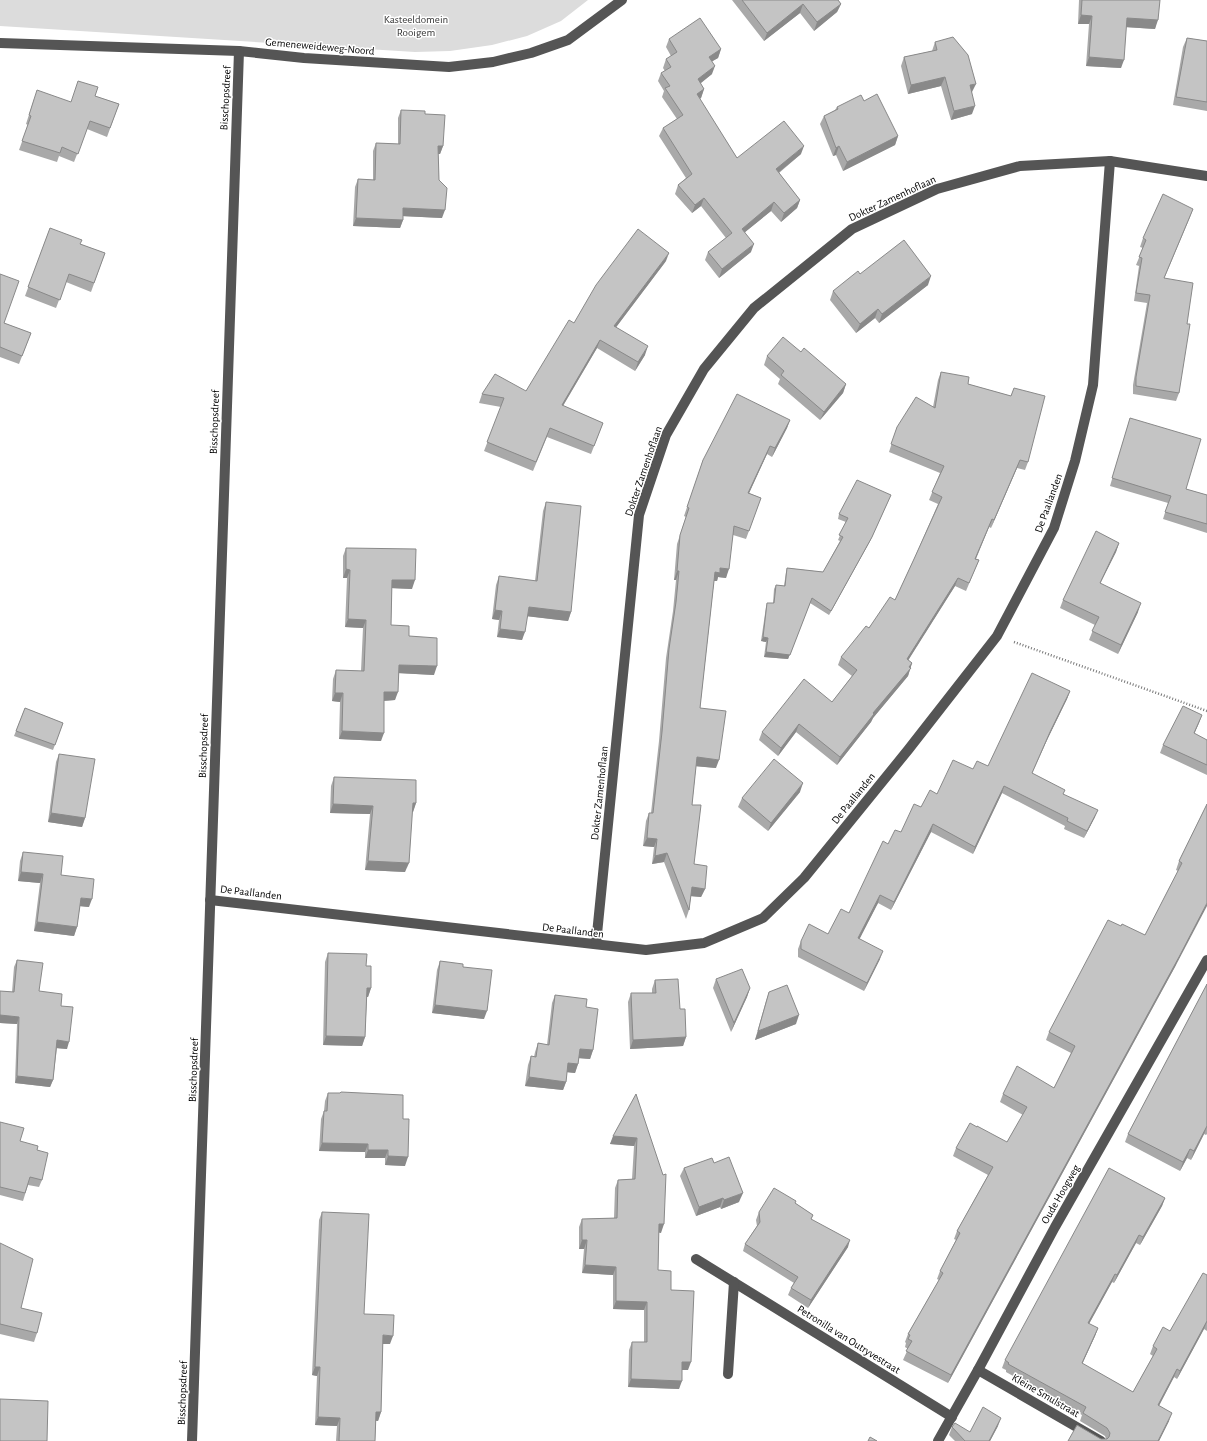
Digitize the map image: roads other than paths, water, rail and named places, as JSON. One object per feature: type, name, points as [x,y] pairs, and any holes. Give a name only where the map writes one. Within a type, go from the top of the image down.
[{"type":"street","name":"Gemeneweideweg-Noord","points":[[0,43],[239,52],[350,61],[449,67],[464,66],[493,62],[530,53],[568,40],[622,0]]},
{"type":"street","name":"Bisschopsdreef","points":[[192,1441],[239,52]]},
{"type":"street","name":"De Paallanden","points":[[210,900],[646,950],[704,943],[763,918],[804,878],[908,750],[997,636],[1054,528],[1075,461],[1092,385],[1110,161]]},
{"type":"street","name":"Dokter Zamenhoflaan","points":[[596,944],[639,515],[666,435],[704,369],[754,308],[852,228],[937,189],[1020,166],[1110,161],[1207,176]]},
{"type":"street","name":"Oude Hoogweg","points":[[938,1441],[1055,1226],[1207,960]]},
{"type":"street","name":"Petronilla van Outryvestraat","points":[[696,1259],[952,1417]]},
{"type":"street","points":[[728,1374],[734,1282]]},
{"type":"street","name":"Kleine Smulstraat","points":[[978,1370],[1102,1441]]},
{"type":"park label","name":"Kasteeldomein Rooigem","points":[[416,25]]}]
